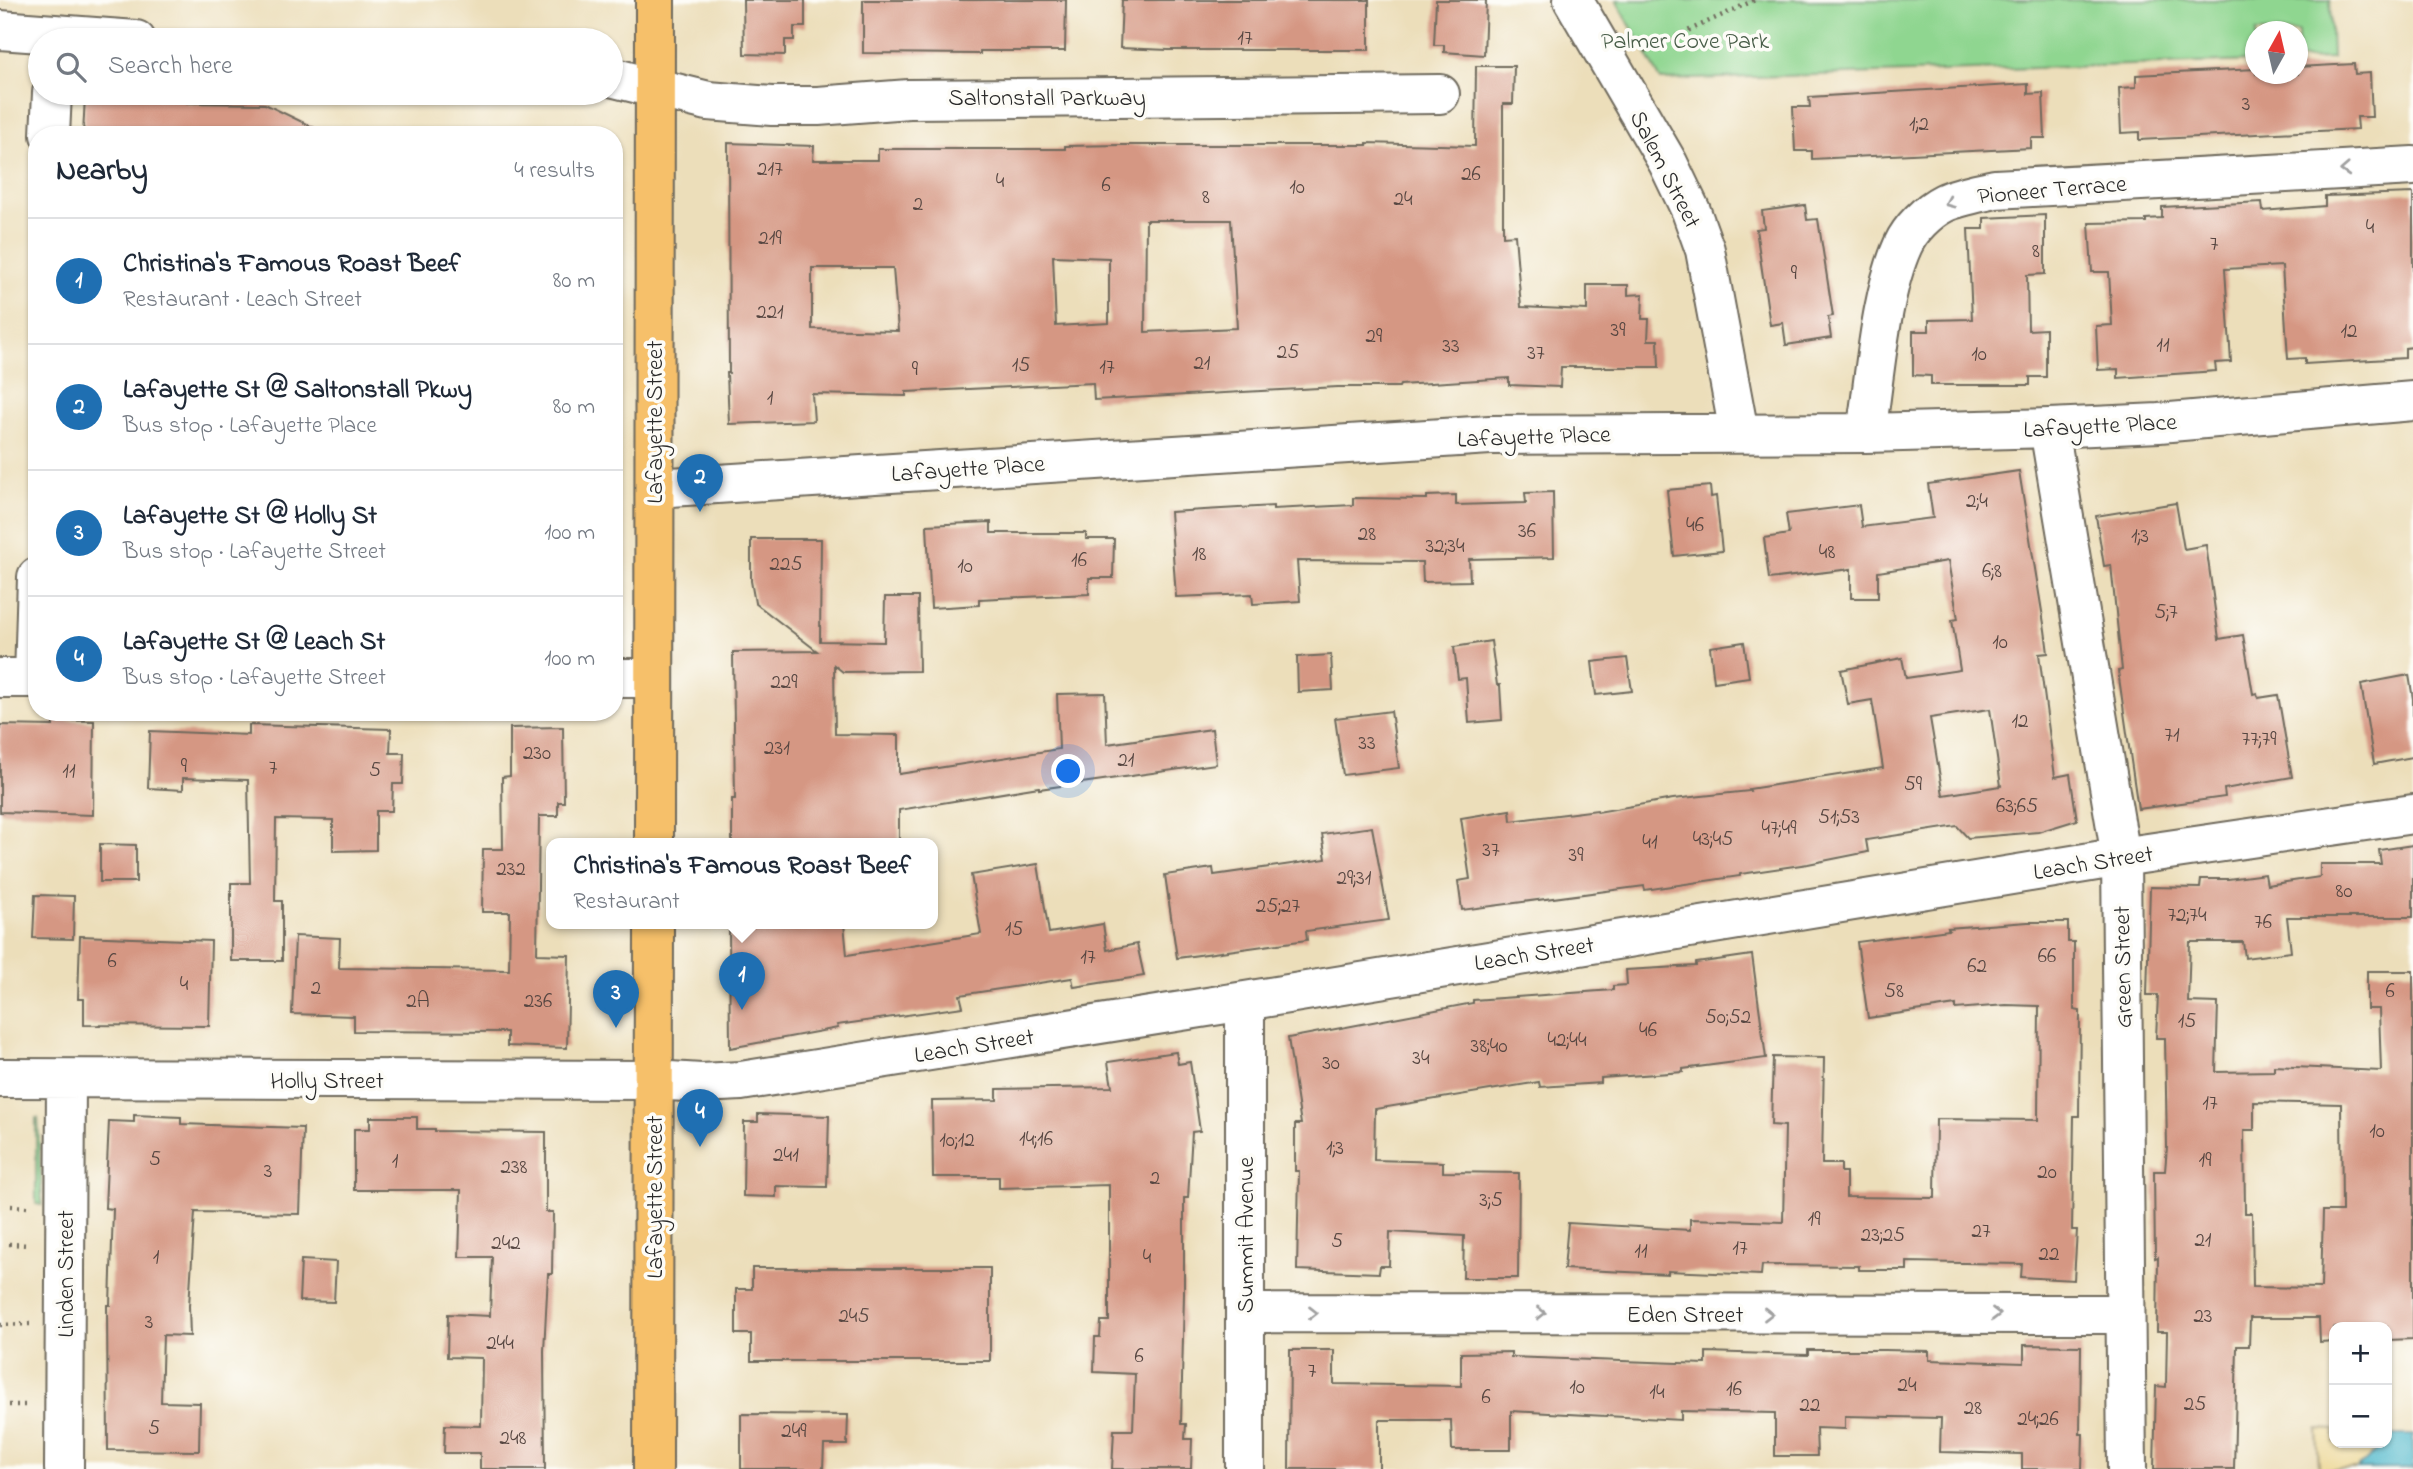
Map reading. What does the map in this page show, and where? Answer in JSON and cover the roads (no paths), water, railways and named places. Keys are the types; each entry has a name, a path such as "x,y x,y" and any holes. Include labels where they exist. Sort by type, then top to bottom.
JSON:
{"highway":[{"name":"Lafayette Street","path":"654,838 655,0"},
{"name":"Lafayette Street","path":"653,1469 654,929"}],"street":[{"name":"Salem Street","path":"1573,0 1668,163 1691,211 1704,250 1739,433"},
{"path":"0,30 28,34"},
{"name":"Saltonstall Parkway","path":"623,81 708,101 772,106 818,106 909,99 1440,94"},
{"path":"50,126 51,105"},
{"name":"Pioneer Terrace","path":"1866,433 1885,306 1894,269 1904,242 1911,232 1942,204 1995,189 2413,166"},
{"name":"Lafayette Place","path":"655,488 1490,435 1866,433 2049,428 2159,423 2413,401"},
{"name":"Green Street","path":"2049,428 2121,857 2127,1469"},
{"path":"23,678 28,642"},
{"path":"623,678 654,678"},
{"name":"Leach Street","path":"654,1080 701,1083 763,1078 2121,857 2413,814"},
{"name":"Summit Avenue","path":"1245,1001 1245,1469"},
{"name":"Holly Street","path":"0,1078 654,1080"},
{"name":"Linden Street","path":"64,1469 66,1079"},
{"name":"Eden Street","path":"1245,1313 2125,1314"}],"water":[{"path":"2413,1435 2413,1469 2357,1469 2379,1448 2392,1448 2392,1436"}],"place":[{"name":"Lafayette St @ Saltonstall Pkwy","path":"700,512"},
{"name":"Christina's Famous Roast Beef","path":"742,1010"},
{"name":"Lafayette St @ Holly St","path":"616,1028"},
{"name":"Lafayette St @ Leach St","path":"700,1147"}],"park label":[{"name":"Palmer Cove Park","path":"1685,40"}]}
